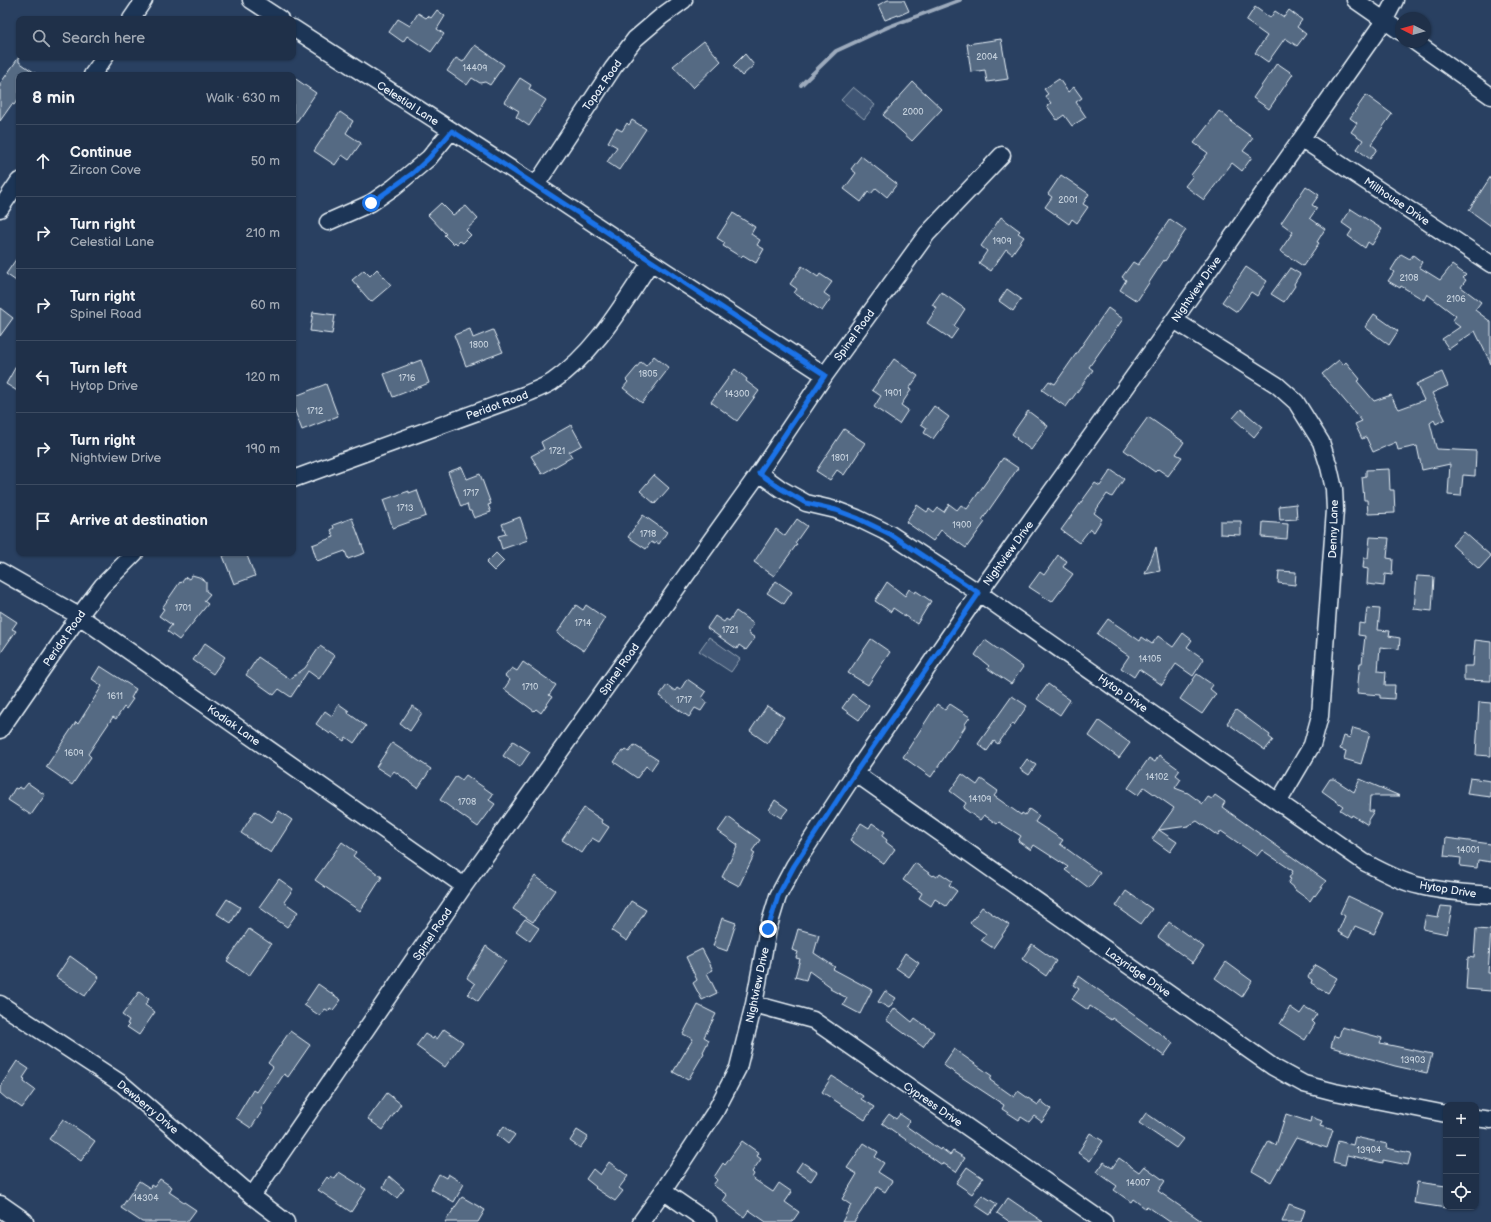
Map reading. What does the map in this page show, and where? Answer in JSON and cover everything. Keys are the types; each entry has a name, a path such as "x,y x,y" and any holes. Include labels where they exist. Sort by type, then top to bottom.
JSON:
{"main road":[{"path":"0,1206 23,1222"}],"street":[{"path":"133,16 144,0"},
{"path":"250,0 275,16"},
{"name":"Topaz Road","path":"536,185 613,68 635,39 684,0"},
{"path":"1355,0 1395,28"},
{"name":"Nightview Drive","path":"641,1222 714,1112 738,1068 754,1004 768,929 778,896 794,866 855,773 979,593 1302,139 1384,21 1395,0"},
{"name":"Celestial Lane","path":"296,30 536,185 825,375"},
{"path":"1423,48 1491,96"},
{"path":"94,72 103,60"},
{"path":"328,222 371,203 394,187 429,158 452,131"},
{"name":"Millhouse Drive","path":"1302,139 1491,264"},
{"name":"Spinel Road","path":"252,1196 464,886 759,473 825,375 927,234 1002,155"},
{"path":"0,209 16,185"},
{"name":"Peridot Road","path":"296,478 524,395 551,383 572,367 593,346 651,262"},
{"name":"Denny Lane","path":"1174,320 1277,386 1296,402 1320,442 1329,467 1334,489 1335,510 1320,716 1312,745 1279,801"},
{"name":"Hytop Drive","path":"759,473 780,488 806,503 850,515 890,534 979,593 1279,801 1364,862 1398,879 1420,886 1491,896"},
{"name":"Peridot Road","path":"0,730 79,616 102,586 132,556"},
{"name":"Kodiak Lane","path":"0,571 79,616 464,886"},
{"name":"Lazyridge Drive","path":"855,773 1273,1067 1304,1084 1335,1092 1443,1113"},
{"name":"Dewberry Drive","path":"0,1004 122,1084 252,1196 286,1222"},
{"name":"Cypress Drive","path":"754,1004 813,1020 1104,1222"},
{"path":"1479,1118 1491,1120"},
{"path":"663,1191 708,1222"}],"shaded area":[{"path":"853,87 875,105 864,119 841,100"},
{"path":"709,637 740,659 731,672 699,651"}],"building":[{"path":"888,0 904,0 909,11 885,20 878,5"},
{"path":"1255,7 1270,18 1275,11 1284,17 1289,10 1302,20 1297,27 1306,34 1297,46 1285,38 1268,62 1255,53 1267,36 1246,21"},
{"path":"437,10 445,16 437,29 444,34 431,52 407,36 403,42 389,32 398,19 410,26 418,13 426,18 428,16 431,18"},
{"path":"1001,39 1008,79 987,82 985,70 971,72 967,44"},
{"path":"704,41 721,61 693,88 673,66"},
{"path":"475,45 504,65 490,85 485,82 480,83 472,78 467,85 447,71 456,58 463,62"},
{"path":"745,54 754,65 742,76 733,66"},
{"path":"17,60 19,60 19,62 34,72 16,72 16,102 14,105 12,104 0,121 0,84"},
{"path":"1277,63 1293,74 1269,109 1253,98"},
{"path":"520,78 531,85 529,89 546,100 529,126 516,117 519,111 504,102"},
{"path":"296,79 316,93 296,123"},
{"path":"1059,79 1068,92 1074,87 1082,98 1076,102 1086,117 1072,126 1064,115 1057,120 1047,106 1051,103 1045,96 1048,94 1044,89"},
{"path":"913,82 942,109 912,141 883,115"},
{"path":"1366,95 1392,114 1371,144 1377,149 1370,159 1357,149 1363,140 1351,132 1357,123 1350,118"},
{"path":"1219,111 1253,138 1243,151 1252,157 1242,171 1232,163 1204,200 1185,186 1193,176 1191,175 1208,153 1194,143"},
{"path":"340,112 353,121 346,133 361,143 349,160 342,155 335,165 314,151"},
{"path":"632,120 646,129 619,170 607,162 617,147 608,142 616,128 622,131 627,123 629,125"},
{"path":"861,156 897,184 887,197 876,188 871,194 868,192 861,202 844,189 856,173 851,169"},
{"path":"1061,175 1089,194 1083,204 1088,207 1077,223 1072,219 1069,224 1045,207 1052,197 1048,194"},
{"path":"1491,176 1491,226 1469,210"},
{"path":"1306,186 1319,195 1312,205 1317,208 1310,218 1325,229 1317,242 1319,243 1303,266 1280,251 1293,232 1281,223"},
{"path":"441,203 453,215 466,206 478,219 466,230 471,235 463,243 460,241 457,244 455,242 453,244 444,235 446,234 428,215"},
{"path":"1351,209 1382,229 1372,245 1368,242 1365,248 1348,236 1352,230 1342,223"},
{"path":"733,213 755,227 751,234 760,240 757,245 764,249 756,263 743,255 741,257 723,246 725,243 717,238"},
{"path":"1001,217 1020,231 1018,233 1024,237 1012,254 1006,249 991,271 979,263 987,251 981,246"},
{"path":"1170,219 1186,230 1137,301 1120,290 1126,280 1122,277 1133,262 1138,265"},
{"path":"1401,254 1410,259 1413,255 1422,262 1419,267 1440,280 1452,265 1466,275 1463,278 1466,280 1461,287 1481,302 1475,310 1491,322 1491,364 1475,331 1449,349 1442,339 1460,327 1452,321 1456,316 1427,294 1424,300 1401,286 1400,288 1388,281 1394,272 1391,270"},
{"path":"16,259 16,281 6,274"},
{"path":"802,266 818,277 820,274 832,282 824,293 831,298 822,311 794,293 797,289 790,284"},
{"path":"1246,267 1267,281 1257,296 1251,292 1237,312 1222,302"},
{"path":"1290,268 1300,274 1294,284 1295,286 1284,302 1271,294"},
{"path":"377,269 391,285 371,302 352,280 364,270 370,276"},
{"path":"1007,289 1021,299 1013,311 999,301"},
{"path":"941,292 965,309 954,326 958,329 951,339 927,323 937,308 932,305"},
{"path":"0,308 13,318 0,336"},
{"path":"1108,308 1123,319 1089,367 1093,370 1066,407 1042,390 1049,381 1055,384"},
{"path":"313,312 335,315 332,334 310,331"},
{"path":"1374,314 1398,331 1389,345 1365,327"},
{"path":"470,329 473,338 493,330 503,352 466,366 454,335"},
{"path":"654,356 669,368 642,403 623,388 628,382 626,380 641,362 646,366"},
{"path":"894,359 918,376 901,405 908,410 899,424 874,407 881,396 872,390"},
{"path":"421,360 429,383 393,397 384,374"},
{"path":"1339,360 1343,365 1346,362 1360,379 1357,381 1374,401 1391,395 1399,409 1424,400 1416,384 1442,372 1448,386 1432,393 1445,419 1436,424 1434,420 1430,423 1436,447 1437,449 1476,451 1475,476 1463,475 1461,496 1448,495 1450,464 1422,470 1417,446 1398,450 1396,442 1373,452 1366,437 1362,439 1355,424 1362,421 1322,374"},
{"path":"16,366 16,390 6,384"},
{"path":"735,369 747,379 746,381 759,391 737,421 711,402"},
{"path":"326,384 338,416 302,430 296,414 296,396"},
{"path":"934,406 949,417 933,439 924,433 927,428 921,424"},
{"path":"1241,409 1262,427 1254,437 1233,418"},
{"path":"1028,411 1048,426 1031,450 1016,439 1017,438 1012,434"},
{"path":"1148,417 1184,442 1176,454 1182,457 1168,476 1158,469 1155,472 1124,450"},
{"path":"571,425 582,445 569,452 572,457 542,474 531,456 544,449 541,442"},
{"path":"844,429 865,443 844,475 837,470 830,480 816,471"},
{"path":"1003,458 1018,468 982,520 985,522 966,548 941,530 933,541 906,522 917,505 927,512 929,509 934,513 938,508 944,512 949,504 957,510 961,505 967,509"},
{"path":"462,467 467,479 480,474 491,504 488,505 491,512 474,518 471,511 469,511 467,504 461,507 448,472"},
{"path":"1389,469 1390,490 1394,490 1395,513 1368,514 1367,500 1364,500 1362,477 1366,476 1366,470"},
{"path":"1111,470 1124,479 1112,497 1107,494 1094,513 1102,519 1094,532 1090,529 1079,543 1061,530 1095,483 1100,486"},
{"path":"654,475 669,488 655,504 640,491"},
{"path":"417,490 426,516 393,528 383,500 409,491 409,493"},
{"path":"1296,504 1297,519 1280,520 1279,506"},
{"path":"643,515 667,532 659,544 656,542 655,544 651,542 646,549 628,537"},
{"path":"520,517 528,540 502,549 498,536 506,534 502,524"},
{"path":"352,518 365,553 348,559 345,551 317,561 312,545 334,537 331,530 334,528 333,525"},
{"path":"797,519 807,526 795,543 797,544 774,576 754,562 776,529 785,536"},
{"path":"1220,521 1241,521 1241,535 1220,534"},
{"path":"1263,522 1288,524 1287,539 1262,537"},
{"path":"1464,532 1491,556 1479,569 1452,545"},
{"path":"1370,537 1389,538 1387,558 1393,559 1392,575 1385,574 1384,586 1367,584 1368,569 1363,568 1364,558 1368,558"},
{"path":"1156,547 1160,571 1145,574"},
{"path":"496,553 504,561 494,571 486,563"},
{"path":"1058,555 1067,561 1063,567 1073,574 1052,602 1029,587 1040,572 1044,575"},
{"path":"223,556 247,556 255,576 234,584"},
{"path":"1279,571 1296,572 1295,585 1278,583"},
{"path":"192,575 199,577 206,582 206,591 210,594 204,601 208,604 179,640 167,631 172,625 159,616 164,609 162,608 180,582 181,583 186,577 189,579"},
{"path":"1417,576 1434,577 1432,611 1414,609"},
{"path":"776,581 792,592 784,604 767,593"},
{"path":"887,582 905,596 909,589 915,593 916,591 931,601 917,624 893,608 891,612 875,601"},
{"path":"576,605 583,610 586,605 605,618 584,651 557,633"},
{"path":"1367,608 1380,609 1378,630 1390,631 1389,636 1400,638 1399,649 1380,647 1378,671 1386,672 1385,685 1395,685 1394,699 1380,698 1380,695 1357,693 1365,636 1358,635 1359,623 1365,624"},
{"path":"0,611 17,622 12,629 16,631 0,654"},
{"path":"736,611 754,624 748,633 755,638 746,650 739,645 737,649 707,628 715,616 724,622 726,619 729,621"},
{"path":"1108,619 1140,641 1142,637 1152,644 1158,636 1173,647 1183,633 1192,640 1187,647 1204,659 1193,676 1176,664 1162,685 1139,669 1134,677 1121,668 1129,656 1097,634"},
{"path":"871,639 890,652 868,685 848,673"},
{"path":"985,640 1023,667 1011,684 987,668 989,666 975,655"},
{"path":"1475,640 1491,642 1491,681 1464,680 1464,666 1473,666"},
{"path":"205,643 225,657 213,674 193,660"},
{"path":"320,646 335,656 319,679 308,671 291,697 279,689 274,695 246,675 258,657 290,679 305,668"},
{"path":"523,662 556,685 549,695 552,697 541,713 536,709 534,711 504,689 510,680 505,676 512,668 517,671"},
{"path":"100,666 136,689 131,698 133,699 126,709 124,707 116,719 113,717 88,754 91,757 72,785 46,767 76,722 78,724 102,686 92,679"},
{"path":"1197,674 1213,685 1210,689 1216,694 1202,714 1180,699"},
{"path":"687,679 706,692 702,698 707,702 701,711 695,708 689,717 659,696 667,685 675,691 677,688 680,690"},
{"path":"1048,684 1070,700 1060,715 1037,699"},
{"path":"852,694 869,706 859,720 842,708"},
{"path":"1012,696 1027,706 998,744 994,741 987,751 978,744"},
{"path":"1479,702 1491,703 1491,756 1476,755"},
{"path":"339,704 349,711 348,713 366,726 354,743 346,737 344,741 331,732 330,734 316,724 325,711 332,716"},
{"path":"937,704 945,710 950,704 970,717 965,724 965,727 931,777 903,757"},
{"path":"412,706 422,713 410,731 400,724"},
{"path":"767,706 784,717 767,743 750,731"},
{"path":"1236,710 1270,735 1269,737 1273,740 1265,750 1227,723"},
{"path":"1099,721 1130,743 1119,758 1089,736"},
{"path":"1353,728 1370,733 1361,764 1344,759 1346,751 1340,749 1344,736 1350,738"},
{"path":"513,741 530,752 520,767 503,756"},
{"path":"392,743 431,769 418,788 394,771 390,776 376,767"},
{"path":"634,745 658,760 651,770 646,766 637,778 614,762 622,751 624,752 626,750 629,752"},
{"path":"1159,755 1180,770 1176,775 1181,779 1175,788 1188,793 1203,804 1208,797 1212,799 1215,795 1225,802 1222,807 1326,881 1315,896 1314,895 1310,901 1295,890 1288,883 1291,879 1289,878 1293,871 1262,850 1257,856 1221,831 1218,836 1197,821 1188,826 1159,830 1177,842 1170,852 1152,839 1174,808 1144,787 1138,795 1128,788 1149,758 1155,762"},
{"path":"1027,759 1036,765 1029,775 1020,769"},
{"path":"962,774 977,785 981,779 998,791 994,796 1021,815 1022,813 1025,815 1029,809 1039,816 1035,822 1063,840 1060,844 1100,873 1089,888 1065,870 1068,867 1034,845 1031,850 1018,841 1021,836 999,822 997,824 984,815 980,820 963,808 966,803 950,791"},
{"path":"466,775 493,794 489,800 495,804 478,827 440,800 456,776 462,780"},
{"path":"1470,778 1491,781 1491,797 1467,794"},
{"path":"1330,779 1334,779 1354,792 1360,779 1400,796 1370,796 1369,811 1374,811 1368,820 1368,825 1352,815 1351,817 1340,810 1343,806 1322,791"},
{"path":"28,783 45,795 31,815 8,800 15,788 17,789 19,787 23,789"},
{"path":"775,800 788,809 781,818 769,810"},
{"path":"584,808 602,820 601,822 609,827 599,842 592,838 582,853 562,840"},
{"path":"255,811 272,822 279,811 292,820 271,853 241,833"},
{"path":"728,817 760,840 752,851 755,853 739,886 722,877 738,845 718,831"},
{"path":"861,823 869,828 872,823 885,832 882,836 887,840 886,842 895,849 884,864 850,840"},
{"path":"1446,838 1491,844 1491,862 1478,860 1477,868 1460,866 1461,858 1444,856"},
{"path":"342,842 356,852 353,856 382,877 360,911 315,880"},
{"path":"915,863 933,876 934,875 937,877 940,873 952,881 949,885 957,891 946,906 935,899 931,906 919,898 922,893 903,880"},
{"path":"535,876 555,890 533,922 513,909"},
{"path":"279,879 293,889 284,902 298,912 287,927 259,907"},
{"path":"1126,891 1152,909 1141,924 1116,906"},
{"path":"1348,896 1384,913 1374,934 1355,926 1349,938 1338,932 1345,916 1340,913"},
{"path":"227,899 240,907 231,923 217,914"},
{"path":"631,901 646,910 627,941 612,931"},
{"path":"1441,906 1452,907 1447,934 1423,929 1426,915 1438,917"},
{"path":"982,907 1009,925 993,948 981,940 986,934 970,923"},
{"path":"722,918 736,923 727,951 713,946"},
{"path":"525,919 539,928 530,941 516,931"},
{"path":"1169,922 1204,947 1193,963 1158,937"},
{"path":"249,929 271,944 249,976 227,961"},
{"path":"798,929 819,935 814,953 835,967 833,969 872,990 860,1014 843,1005 847,998 830,989 831,987 809,971 806,980 795,977 800,959 796,958 798,952 792,950"},
{"path":"1476,929 1491,930 1488,973 1491,973 1491,991 1466,989 1468,957 1474,958"},
{"path":"1032,944 1056,961 1046,976 1022,959"},
{"path":"486,946 506,961 478,1001 468,994 475,984 467,978"},
{"path":"702,949 713,970 707,973 717,993 702,1000 693,983 697,980 686,957"},
{"path":"905,953 919,963 909,977 896,968"},
{"path":"70,956 99,977 85,996 56,977"},
{"path":"1226,962 1252,981 1242,997 1215,978"},
{"path":"1315,965 1337,978 1328,993 1311,983 1312,980 1308,977"},
{"path":"1079,976 1173,1043 1164,1056 1112,1018 1111,1020 1090,1006 1088,1010 1072,999 1079,989 1073,985"},
{"path":"318,984 341,1000 333,1010 330,1008 329,1011 325,1009 320,1016 304,1005"},
{"path":"885,991 896,998 889,1008 878,1002"},
{"path":"139,992 149,999 145,1005 155,1012 139,1035 127,1027 129,1025 127,1024 129,1020 122,1015"},
{"path":"698,1005 716,1014 704,1037 709,1040 703,1052 704,1053 688,1080 673,1072 693,1039 683,1034"},
{"path":"1290,1007 1300,1014 1305,1007 1317,1014 1312,1021 1315,1024 1305,1040 1280,1024"},
{"path":"895,1008 912,1022 915,1018 934,1032 923,1047 886,1020"},
{"path":"1342,1027 1382,1038 1380,1043 1432,1054 1427,1073 1395,1066 1331,1047 1334,1036 1339,1037"},
{"path":"444,1029 463,1042 445,1067 416,1046 425,1034 433,1039 434,1037 437,1039"},
{"path":"290,1031 310,1045 288,1077 284,1074 261,1109 263,1110 251,1128 236,1118 253,1090 256,1092 273,1067 268,1063"},
{"path":"954,1049 992,1076 990,1080 1014,1097 1018,1091 1038,1105 1041,1101 1051,1109 1042,1122 1034,1116 1029,1122 1021,1117 1019,1120 1002,1109 1004,1105 943,1065"},
{"path":"17,1061 29,1069 23,1078 25,1079 24,1082 35,1090 22,1108 0,1093 0,1087"},
{"path":"832,1076 863,1096 861,1099 874,1107 865,1120 822,1092"},
{"path":"387,1093 401,1104 383,1130 368,1119"},
{"path":"1146,1113 1183,1139 1176,1148 1139,1123"},
{"path":"889,1114 896,1119 900,1114 910,1121 906,1126 940,1150 941,1148 950,1155 953,1151 965,1158 956,1172 943,1163 942,1165 882,1123"},
{"path":"1286,1114 1310,1122 1311,1117 1322,1121 1320,1126 1333,1130 1327,1148 1296,1138 1271,1182 1252,1171 1269,1141 1276,1145"},
{"path":"63,1119 95,1141 81,1161 49,1139"},
{"path":"504,1126 515,1135 508,1144 497,1135"},
{"path":"577,1130 588,1137 580,1148 570,1141"},
{"path":"1090,1133 1103,1141 1090,1161 1078,1153"},
{"path":"1355,1137 1387,1144 1386,1148 1411,1153 1408,1165 1383,1160 1383,1163 1347,1155 1345,1165 1333,1162 1338,1141 1353,1145"},
{"path":"742,1141 759,1153 757,1156 761,1159 752,1172 754,1174 752,1178 773,1192 779,1183 792,1192 785,1202 799,1212 792,1222 766,1222 749,1210 744,1217 723,1201 727,1195 713,1185 717,1180 714,1177 723,1163 725,1165"},
{"path":"864,1143 878,1152 875,1157 884,1163 878,1172 892,1181 885,1192 877,1187 854,1222 842,1222 851,1205 842,1199 857,1174 847,1168"},
{"path":"1119,1158 1139,1172 1144,1166 1165,1181 1158,1191 1203,1222 1170,1222 1147,1206 1145,1208 1133,1199 1131,1202 1114,1190 1117,1186 1097,1172 1104,1162 1112,1168"},
{"path":"609,1162 628,1176 619,1188 623,1191 615,1201 595,1188 596,1187 586,1179 593,1169 600,1175"},
{"path":"802,1162 817,1172 811,1181 796,1171"},
{"path":"967,1167 983,1178 972,1194 956,1183"},
{"path":"339,1172 366,1189 351,1212 318,1190 327,1177 329,1179 331,1176 335,1179"},
{"path":"439,1174 446,1178 448,1174 464,1184 454,1202 431,1189"},
{"path":"389,1176 404,1189 397,1198 383,1187"},
{"path":"160,1179 172,1187 169,1192 196,1210 187,1222 142,1222 121,1208 139,1181 150,1188 151,1185 154,1187"},
{"path":"1417,1182 1443,1186 1443,1208 1414,1203"},
{"path":"982,1195 997,1204 990,1215 975,1205"},
{"path":"462,1197 485,1210 478,1222 445,1222"},
{"path":"1008,1198 1043,1222 1010,1222 997,1213"},
{"path":"1289,1204 1305,1210 1301,1222 1282,1222"}],"waterway":[{"path":"801,85 836,51 888,27 960,0"}],"route":[{"path":"371,203 413,173 429,158 452,131 825,375 759,473 780,488 806,503 836,510 857,518 890,534 979,593 855,773 794,866 778,896 768,929"}]}
